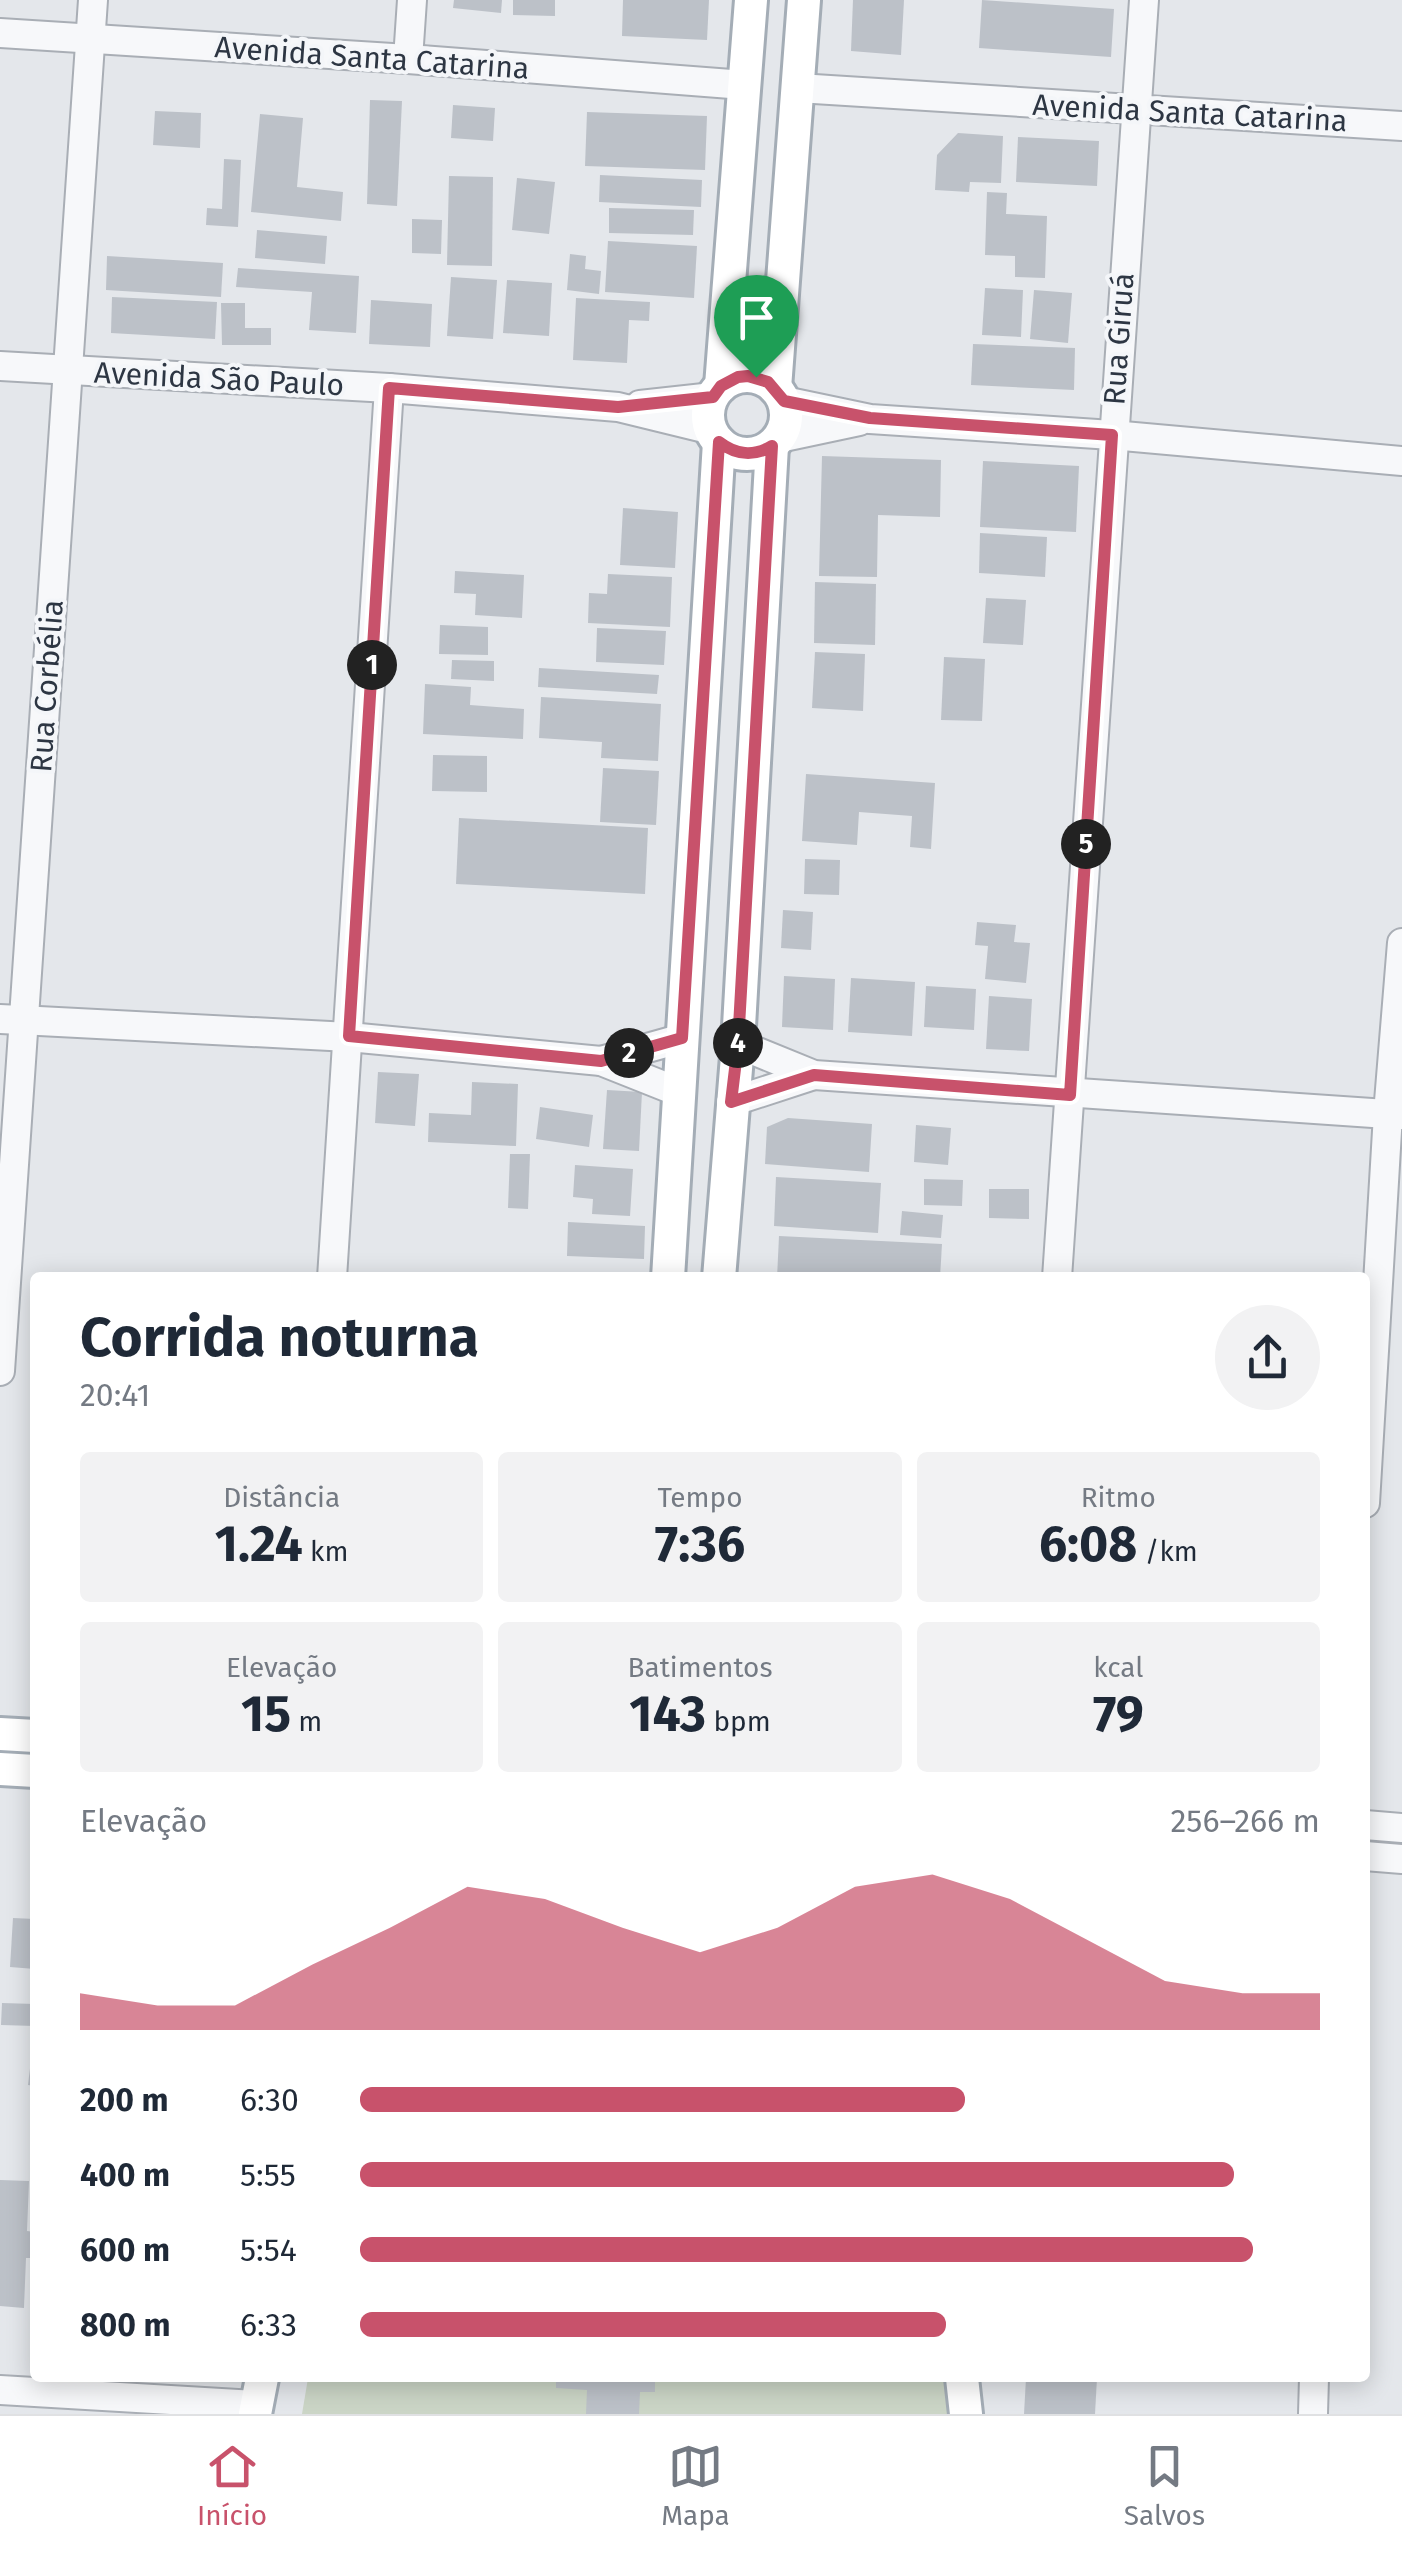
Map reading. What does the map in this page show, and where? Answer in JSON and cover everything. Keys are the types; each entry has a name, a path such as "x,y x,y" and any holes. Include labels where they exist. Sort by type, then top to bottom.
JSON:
{"main road":[{"path":"668,1272 715,436 708,412 717,392 751,0"},
{"path":"719,1272 738,1044 776,442 786,418 780,394 804,0"},
{"path":"717,392 748,376 780,394"},
{"path":"715,436 739,453 762,452 776,442"},
{"path":"0,1734 30,1736"},
{"path":"0,1769 30,1771"},
{"path":"962,2382 966,2414"}],"street":[{"name":"Rua Corbélia","path":"0,1371 12,1020 68,370 93,0"},
{"path":"408,59 412,0"},
{"name":"Rua Giruá","path":"1057,1272 1144,0"},
{"name":"Avenida Santa Catarina","path":"0,33 744,85"},
{"name":"Avenida Santa Catarina","path":"798,88 1402,126"},
{"name":"Avenida São Paulo","path":"0,366 389,388 618,407 715,436"},
{"path":"332,1272 389,388"},
{"name":"Avenida São Paulo","path":"618,407 717,392"},
{"path":"780,394 870,418 1402,461"},
{"path":"776,442 870,418"},
{"path":"1370,1438 1395,1115 1402,943"},
{"path":"12,1020 349,1036 601,1061 679,1092"},
{"path":"601,1061 682,1038"},
{"path":"738,1044 814,1075 1395,1115"},
{"path":"731,1102 814,1075"},
{"path":"1370,1825 1402,1828"},
{"path":"1370,1856 1402,1859"},
{"path":"1313,2414 1314,2382"},
{"path":"0,2390 258,2399"}],"green space":[{"path":"307,2382 945,2382 951,2414 302,2414"}],"building":[{"path":"454,0 502,0 501,13 453,8"},
{"path":"513,0 555,0 555,16 513,15"},
{"path":"623,0 709,0 707,40 622,36"},
{"path":"853,0 904,0 901,55 851,51"},
{"path":"982,0 1114,9 1111,57 979,48"},
{"path":"370,100 402,101 397,206 367,204"},
{"path":"453,105 495,108 493,141 451,138"},
{"path":"155,111 201,113 200,148 153,145"},
{"path":"587,112 707,116 705,170 585,166"},
{"path":"260,114 303,118 297,187 343,192 341,221 251,212"},
{"path":"958,133 1003,136 1001,183 970,182 969,192 935,190 937,155"},
{"path":"1018,137 1099,141 1097,186 1016,182"},
{"path":"224,159 241,160 238,227 206,225 207,208 222,209"},
{"path":"600,175 702,180 701,207 599,202"},
{"path":"449,176 493,177 492,266 447,265"},
{"path":"517,178 555,182 549,234 512,230"},
{"path":"987,192 1007,193 1006,214 1047,216 1045,278 1015,277 1015,256 985,255"},
{"path":"609,208 694,210 693,235 609,233"},
{"path":"412,219 442,220 441,254 412,253"},
{"path":"257,230 327,236 325,264 255,258"},
{"path":"608,241 697,246 694,298 605,292"},
{"path":"570,254 586,256 585,269 601,271 599,294 567,290"},
{"path":"107,256 223,263 221,297 106,290"},
{"path":"238,268 359,276 356,333 309,330 312,292 236,287"},
{"path":"451,277 497,280 493,339 447,336"},
{"path":"507,280 552,283 549,336 503,333"},
{"path":"985,288 1023,290 1021,337 982,335"},
{"path":"1034,290 1072,293 1068,343 1030,339"},
{"path":"112,297 217,302 215,339 111,333"},
{"path":"576,298 650,302 649,321 629,320 627,363 573,360"},
{"path":"371,300 432,304 430,347 369,344"},
{"path":"221,303 245,303 245,328 271,328 271,345 222,345"},
{"path":"973,344 1075,348 1074,390 971,385"},
{"path":"822,456 941,460 940,517 878,515 877,577 819,576"},
{"path":"983,461 1079,466 1076,532 980,527"},
{"path":"623,508 678,512 675,568 620,565"},
{"path":"980,533 1047,537 1045,577 979,573"},
{"path":"455,571 524,575 522,618 475,615 476,594 454,593"},
{"path":"608,574 672,577 670,627 588,623 589,593 607,594"},
{"path":"815,582 876,584 875,645 814,643"},
{"path":"986,598 1026,600 1023,645 983,643"},
{"path":"440,625 488,627 488,655 439,654"},
{"path":"597,628 666,631 664,665 596,662"},
{"path":"815,652 865,654 863,711 812,708"},
{"path":"944,657 985,659 982,721 941,720"},
{"path":"452,660 494,661 494,681 451,679"},
{"path":"539,668 659,675 657,694 538,687"},
{"path":"425,684 471,687 470,705 524,709 523,739 423,734"},
{"path":"541,697 661,704 658,761 601,758 602,742 539,738"},
{"path":"433,755 487,756 487,792 432,791"},
{"path":"603,768 659,771 656,825 600,822"},
{"path":"806,774 935,783 931,849 910,847 912,816 859,812 857,845 802,841"},
{"path":"459,818 648,828 645,894 456,884"},
{"path":"805,859 840,860 839,895 804,894"},
{"path":"783,910 813,912 811,950 781,948"},
{"path":"977,922 1016,925 1014,942 1030,943 1026,983 985,979 988,946 975,945"},
{"path":"784,976 835,979 833,1030 782,1027"},
{"path":"851,978 915,982 912,1036 848,1032"},
{"path":"926,986 976,989 974,1030 924,1027"},
{"path":"989,996 1032,999 1029,1051 986,1049"},
{"path":"378,1072 419,1074 415,1126 375,1123"},
{"path":"472,1082 518,1084 516,1146 428,1142 429,1113 471,1115"},
{"path":"607,1090 642,1092 639,1151 603,1149"},
{"path":"540,1107 593,1115 589,1147 536,1139"},
{"path":"788,1118 872,1124 869,1172 765,1164 767,1127"},
{"path":"916,1125 951,1128 948,1165 914,1162"},
{"path":"510,1154 530,1154 528,1209 508,1208"},
{"path":"575,1165 633,1169 630,1216 592,1214 593,1199 573,1197"},
{"path":"776,1177 881,1183 878,1233 774,1226"},
{"path":"924,1179 963,1180 962,1206 924,1205"},
{"path":"989,1189 1029,1189 1029,1219 989,1218"},
{"path":"902,1211 943,1215 941,1238 900,1235"},
{"path":"568,1222 645,1226 644,1259 567,1256"},
{"path":"779,1236 942,1244 940,1272 777,1272"},
{"path":"13,1918 30,1919 30,1969 10,1967"},
{"path":"2,2003 30,2004 30,2026 1,2025"},
{"path":"0,2180 29,2181 30,2258 26,2258 24,2308 0,2306"},
{"path":"556,2382 655,2382 655,2392 640,2392 639,2414 586,2414 587,2390 556,2388"},
{"path":"1026,2382 1097,2382 1095,2414 1024,2414"}],"route":[{"path":"756,377 776,388 784,401 870,418 1112,435 1070,1095 814,1075 731,1102 738,1044 772,446 750,454 728,449 719,442 682,1038 601,1061 349,1036 389,388 618,407 713,397 729,380 756,377"}]}
